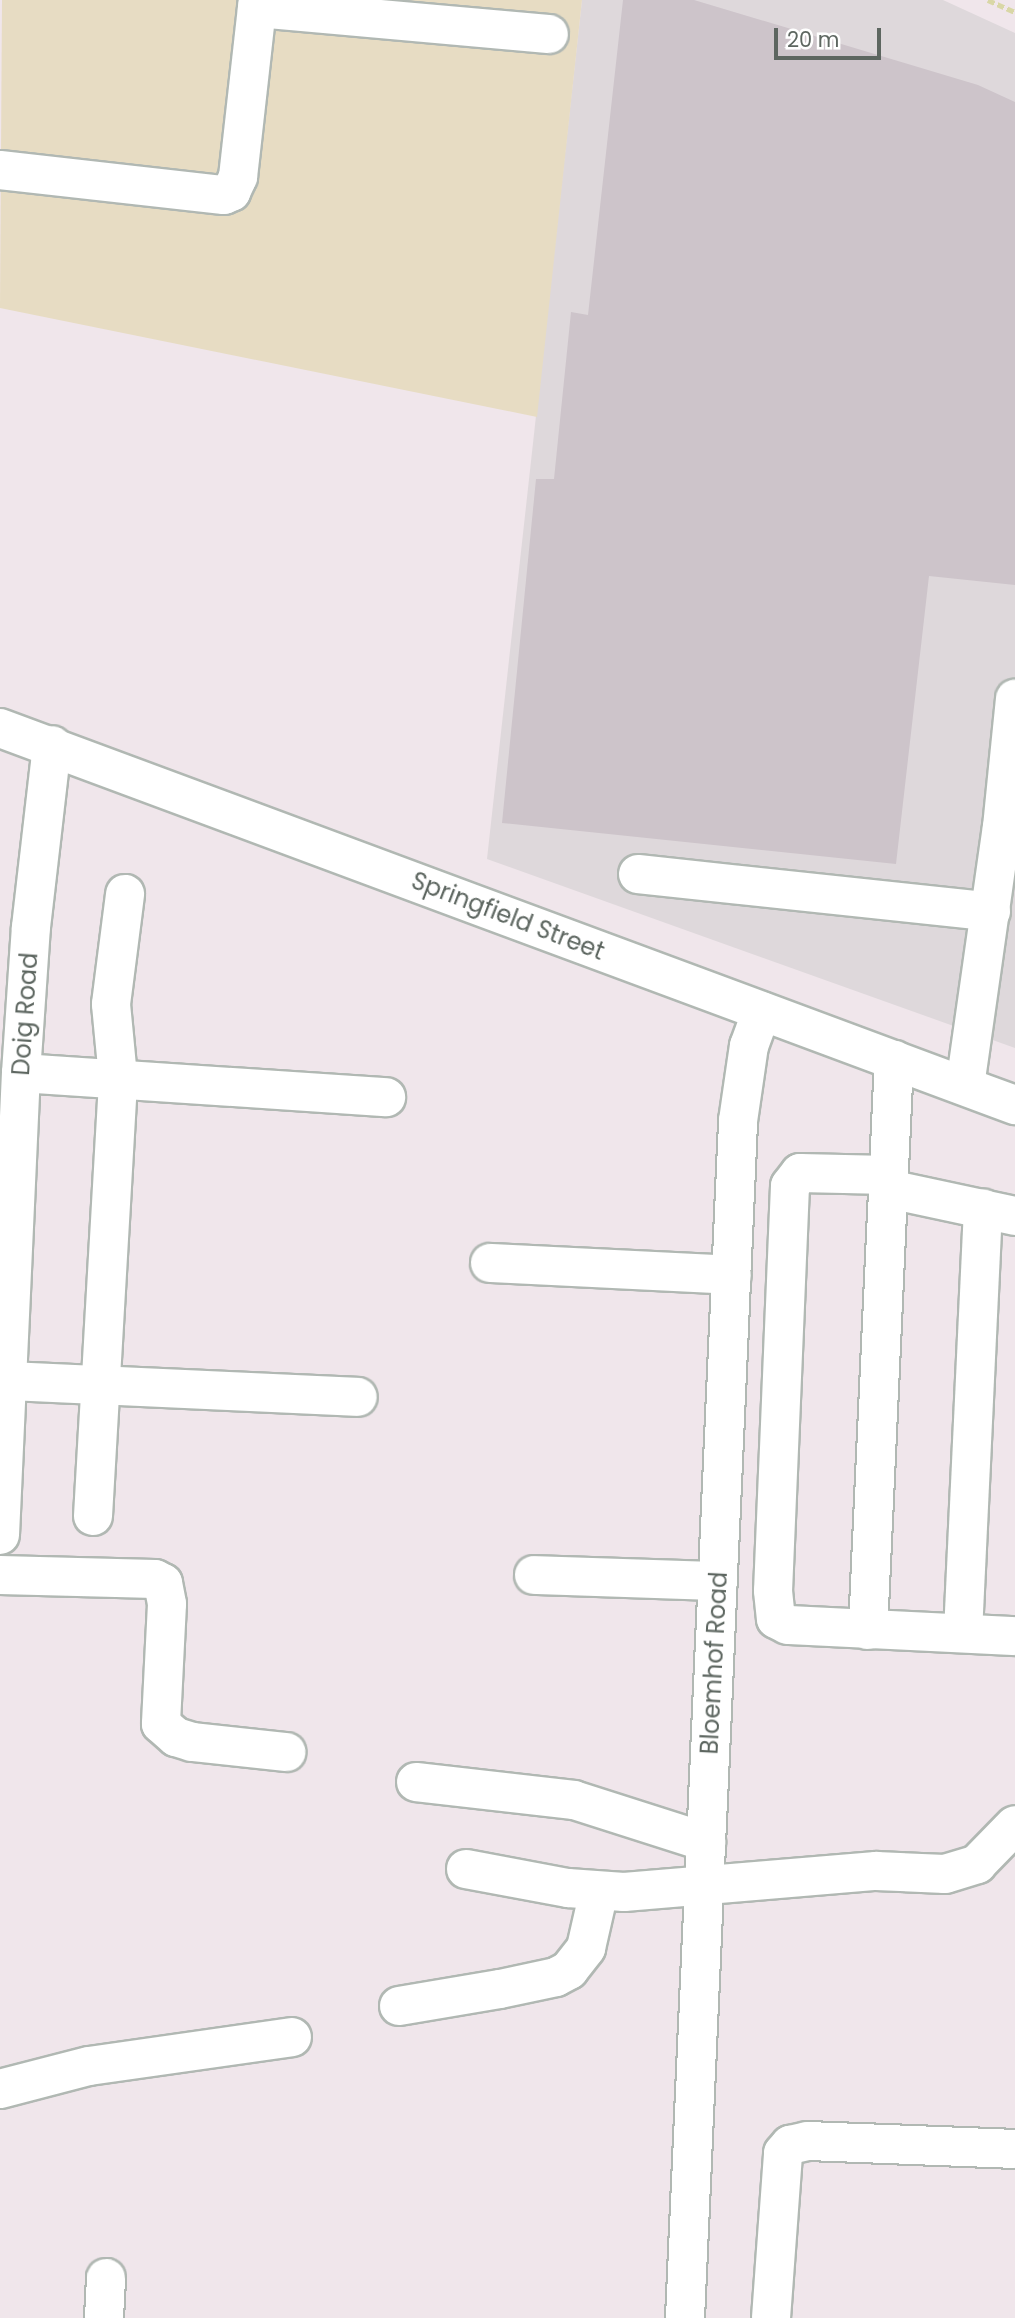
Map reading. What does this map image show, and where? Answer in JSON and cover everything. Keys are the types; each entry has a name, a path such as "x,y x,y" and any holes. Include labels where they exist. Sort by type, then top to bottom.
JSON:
{"street":[{"path":"0,170 232,192 238,177 258,4 549,34"},
{"path":"965,1086 991,912 1015,699"},
{"name":"Springfield Street","path":"0,728 1015,1105"},
{"name":"Doig Road","path":"0,1535 21,1073 31,927 52,746"},
{"path":"638,874 991,912"},
{"path":"93,1516 104,1385 118,1077 111,1004 124,894"},
{"name":"Bloemhof Road","path":"685,2318 742,1083 762,1011"},
{"path":"868,1630 894,1060"},
{"path":"21,1073 118,1077 386,1097"},
{"path":"963,1633 999,1212 888,1182 800,1173 789,1194 774,1610 781,1624 1015,1636"},
{"path":"489,1263 732,1275"},
{"path":"7,1381 358,1396"},
{"path":"0,1575 155,1579 163,1583 167,1604 161,1724 176,1737 192,1742 286,1752"},
{"path":"534,1575 718,1581"},
{"path":"416,1782 574,1800 706,1842"},
{"path":"466,1869 599,1891 704,1886 876,1871 960,1872 977,1864 1015,1825"},
{"path":"399,2006 500,1989 556,1977 569,1970 586,1948 599,1891"},
{"path":"0,2089 89,2066 292,2037"},
{"path":"771,2318 783,2152 790,2144 808,2141 1015,2149"},
{"path":"104,2318 106,2278"}],"path":[{"path":"988,0 1015,12"}],"shaded area":[{"path":"2,0 582,0 537,417 0,308"},
{"path":"582,0 943,0 1015,33 1015,1048 487,859"}],"building":[{"path":"623,0 694,0 978,85 1015,102 1015,585 929,576 896,864 502,823 536,479 554,479 571,312 588,315"}]}
